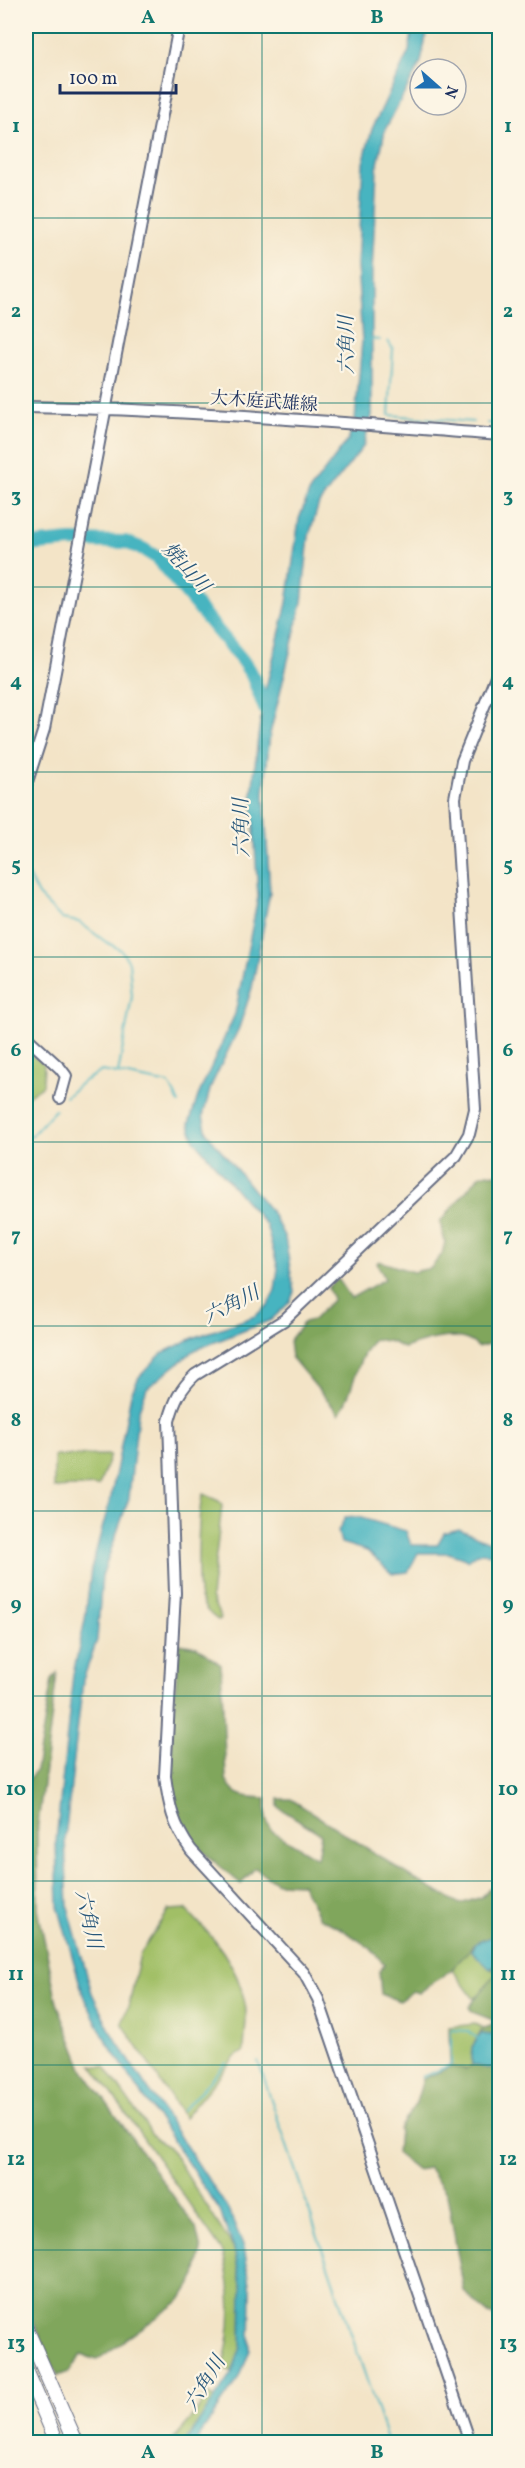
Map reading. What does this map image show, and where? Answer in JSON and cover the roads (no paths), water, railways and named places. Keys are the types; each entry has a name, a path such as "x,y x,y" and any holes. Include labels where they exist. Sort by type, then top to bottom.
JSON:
{"highway":[{"path":"26,2328 76,2442"},
{"path":"26,2370 57,2442"}],"street":[{"path":"26,784 44,729 179,26"},
{"name":"大木庭武雄線","path":"26,407 234,414 500,435"},
{"path":"470,2442 318,1999 304,1972 191,1850 177,1830 168,1803 165,1776 176,1593 169,1421 174,1401 183,1386 195,1375 284,1320 456,1156 469,1134 475,1109 455,798 462,761 500,667"},
{"path":"26,1037 60,1068 66,1077 60,1098"}],"water":[{"path":"413,26 428,26 422,57 408,57 408,87 385,130 377,169 372,273 372,416 363,447 319,503 309,536 302,603 270,734 264,793 270,892 252,988 239,1028 211,1086 203,1116 207,1133 272,1213 285,1238 294,1292 290,1302 271,1320 195,1350 147,1388 138,1413 129,1498 102,1576 97,1640 83,1680 65,1838 68,1907 92,1993 113,2036 228,2209 244,2247 251,2290 250,2350 240,2377 195,2442 185,2442 232,2373 241,2347 242,2289 234,2249 220,2211 105,2039 83,1995 58,1906 56,1842 73,1674 85,1620 91,1569 111,1497 131,1394 139,1377 162,1353 193,1338 255,1316 268,1305 275,1290 278,1268 266,1225 194,1140 189,1124 198,1096 235,1014 258,897 252,795 264,695 287,603 299,519 310,490 348,440 355,420 362,341 357,265 363,163 372,129 409,51"},
{"path":"358,1517 406,1531 411,1545 437,1545 444,1533 459,1529 499,1546 499,1554 477,1553 468,1560 449,1553 418,1553 408,1572 392,1574 367,1551 341,1543 338,1531 345,1518"},
{"path":"497,1921 497,1963 490,1969 472,1951 476,1943 491,1937"},
{"path":"481,2034 499,2036 499,2066 488,2068 472,2065 472,2047"}],"waterway":[{"path":"371,339 380,340"},
{"path":"388,341 393,349 389,415 473,422"},
{"path":"487,423 500,424"},
{"name":"焼山川","path":"26,545 71,541 125,542 156,557 242,660 252,675 266,711"},
{"path":"26,872 38,895 62,919 79,922 121,950 129,962 132,996 118,1074"},
{"path":"65,1097 82,1082 102,1071 169,1084 179,1103"},
{"path":"26,1137 31,1136 55,1110"},
{"path":"422,2077 451,2065 451,2030 469,2031 478,2039"},
{"path":"258,2061 388,2442"},
{"path":"182,2111 226,2063"}],"water label":[{"name":"六角川","path":"346,345"},
{"name":"六角川","path":"241,828"},
{"name":"六角川","path":"231,1304"},
{"name":"六角川","path":"89,1919"},
{"name":"六角川","path":"204,2383"}]}
